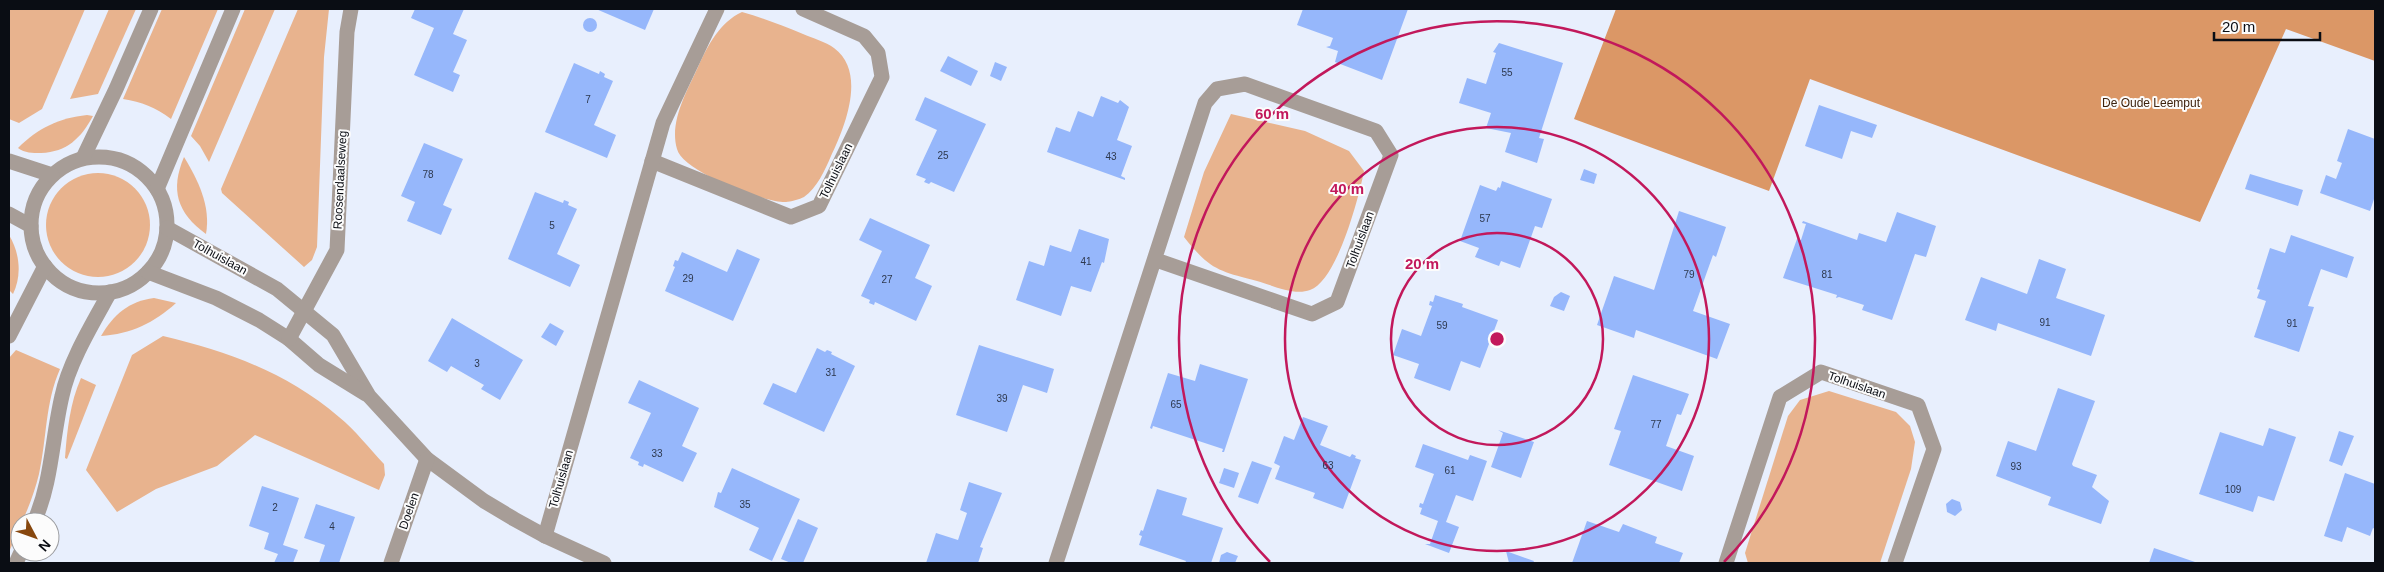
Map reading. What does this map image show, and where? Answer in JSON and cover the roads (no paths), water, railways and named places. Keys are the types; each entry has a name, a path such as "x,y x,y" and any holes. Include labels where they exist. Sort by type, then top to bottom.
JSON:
{"street":[{"path":"83,158 150,9"},
{"path":"158,189 233,9"},
{"name":"Roosendaalseweg","path":"289,339 337,250 347,32 351,9"},
{"name":"Tolhuislaan","path":"545,536 663,123 717,9"},
{"name":"Tolhuislaan","path":"652,161 791,217 819,206 882,77 878,53 864,36 803,9"},
{"name":"Tolhuislaan","path":"1056,563 1156,260 1205,103 1218,89 1245,84 1376,131 1391,155 1337,302 1312,314 1156,260"},
{"path":"104,156 125,162 143,173 158,189 165,208 167,228 164,244 158,259 148,272 124,288 110,292 86,291 62,282 45,266 37,253 31,226 33,208 41,190 52,175 67,165 83,158 104,156"},
{"path":"9,161 52,175"},
{"path":"9,214 31,226"},
{"name":"Tolhuislaan","path":"167,228 277,289 305,310 333,335 369,396 427,460 484,501 545,536 604,563"},
{"path":"9,336 45,266"},
{"name":"Tolhuislaan","path":"148,272 216,298 259,320 289,339 319,365 369,396"},
{"path":"38,512 48,484 62,393 82,343 110,292"},
{"name":"Tolhuislaan","path":"1726,563 1780,397 1821,372 1918,405 1934,449 1895,563"},
{"name":"Doelen","path":"391,563 427,460"}],"park label":[{"name":"De Oude Leemput","path":"2151,103"}]}
